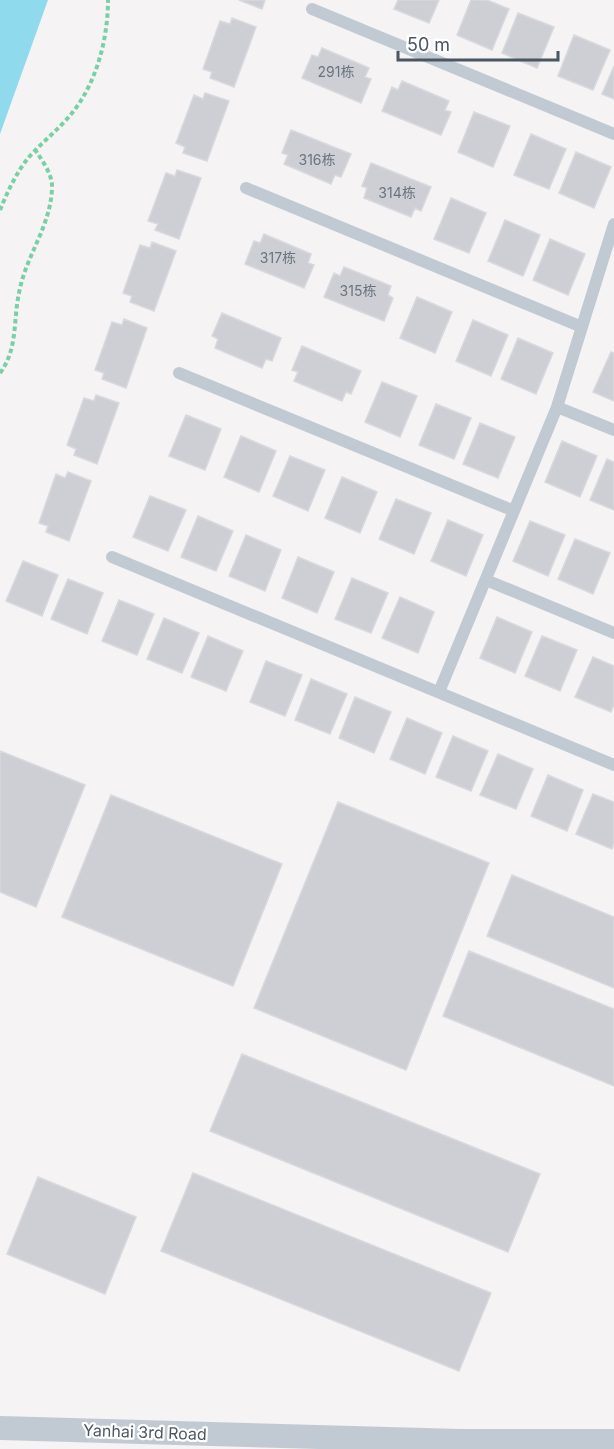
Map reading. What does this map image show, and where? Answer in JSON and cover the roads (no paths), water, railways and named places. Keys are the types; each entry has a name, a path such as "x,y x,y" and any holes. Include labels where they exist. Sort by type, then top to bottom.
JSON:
{"street":[{"name":"Yanhai 3rd Road","path":"0,1428 460,1441 614,1441"}],"lane":[{"path":"312,9 614,134"},
{"path":"246,188 582,327"},
{"path":"439,692 557,407 613,228"},
{"path":"179,373 514,511"},
{"path":"557,407 614,430"},
{"path":"112,557 614,765"},
{"path":"486,580 614,633"}],"water":[{"path":"0,0 48,0 0,134"}]}
